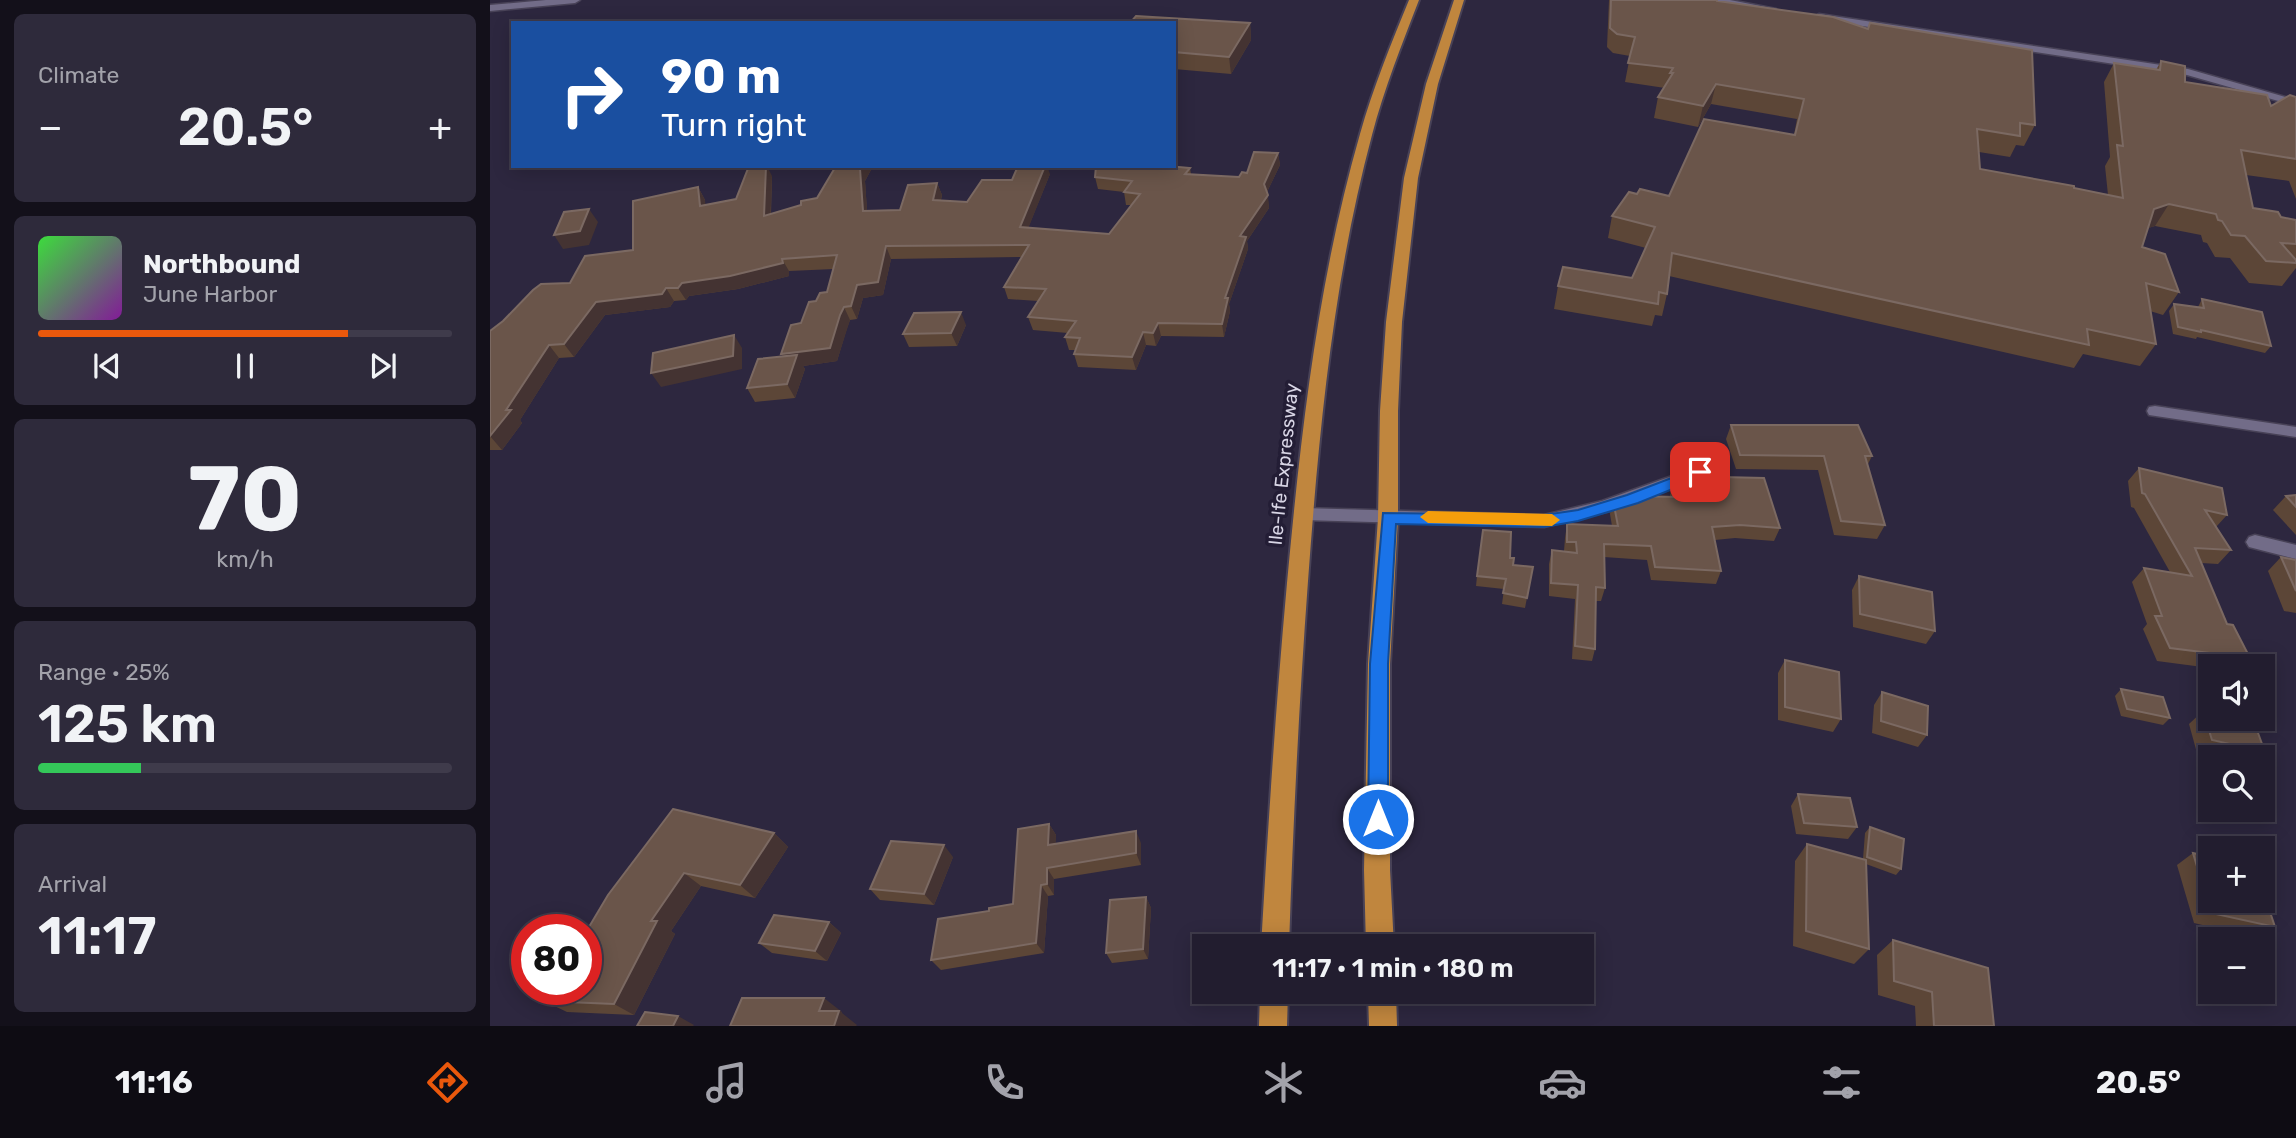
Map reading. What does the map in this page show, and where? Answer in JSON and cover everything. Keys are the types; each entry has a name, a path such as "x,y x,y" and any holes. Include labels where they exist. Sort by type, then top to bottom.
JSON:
{"highway":[{"name":"Ile-Ife Expressway","path":"1276,934 1281,802 1303,514 1329,309 1355,174 1380,81 1414,0"},
{"path":"1379,934 1377,870 1379,664 1388,518 1389,411 1394,322 1411,178 1432,84 1459,0"},
{"path":"1273,1026 1274,1004"},
{"path":"1382,1004 1383,1026"}],"street":[{"path":"490,8 575,0"},
{"path":"1712,0 1778,10"},
{"path":"1804,14 2189,72 2296,103"},
{"path":"2155,411 2296,432"},
{"path":"1303,514 1544,521 1578,516 1632,499 1700,472"},
{"path":"2255,542 2296,552"}],"building":[{"path":"1611,0 1717,0 1833,17 1868,29 1870,23 2032,50 2035,125 2020,123 2020,136 1977,129 1980,169 2123,198 2117,145 2123,146 2114,63 2160,70 2161,61 2185,66 2185,82 2267,95 2271,106 2290,95 2296,97 2296,159 2241,150 2253,208 2278,212 2281,217 2296,220 2296,244 2281,243 2296,263 2266,261 2245,236 2231,235 2216,214 2169,204 2154,209 2142,247 2165,254 2179,292 2146,283 2156,344 2087,329 2089,345 1672,253 1667,294 1659,292 1658,304 1558,286 1563,267 1632,278 1655,227 1612,216 1629,192 1637,194 1640,189 1669,196 1704,119 1795,135 1804,99 1716,84 1703,106 1658,97 1673,73 1670,73 1673,68 1628,63 1635,37 1617,34 1610,28"},
{"path":"1136,16 1250,23 1229,57 1176,52 1176,21 1132,21"},
{"path":"1254,152 1278,153 1264,184 1268,195 1240,236 1246,237 1225,298 1228,298 1222,324 1158,323 1153,333 1143,332 1132,357 1074,354 1080,338 1065,337 1076,321 1028,317 1046,289 1004,287 1029,245 886,246 878,282 857,285 851,306 844,307 840,315 830,348 781,354 791,325 801,323 809,302 816,301 820,293 827,292 837,255 782,259 783,263 730,276 682,283 678,288 666,288 662,294 596,302 564,344 549,345 506,410 511,410 490,436 490,331 541,284 570,283 585,256 633,250 633,201 698,187 700,206 736,199 748,168 766,168 764,216 801,205 801,201 817,198 835,168 860,168 863,211 900,210 908,185 937,183 933,200 967,202 982,180 1012,180 1017,168 1044,168 1020,227 1109,234 1140,194 1124,192 1132,181 1095,177 1096,168 1176,167 1190,168 1185,174 1239,177 1242,172 1247,173"},
{"path":"589,209 580,231 554,235 564,212"},
{"path":"2202,299 2262,312 2271,346 2178,327 2174,304 2204,308"},
{"path":"961,312 951,333 903,334 914,313"},
{"path":"734,335 733,356 651,373 653,353"},
{"path":"797,355 787,384 747,388 758,359"},
{"path":"1731,425 1858,425 1872,456 1865,456 1885,525 1841,521 1824,456 1740,455"},
{"path":"2139,468 2222,488 2227,515 2205,510 2231,550 2195,548 2227,624 2233,625 2248,654 2218,654 2170,648 2155,616 2162,616 2144,568 2192,576 2142,493"},
{"path":"1721,477 1764,478 1780,528 1740,525 1712,527 1721,571 1655,567 1651,546 1604,544 1605,588 1596,587 1595,649 1575,646 1578,585 1551,583 1552,550 1577,553 1576,542 1567,542 1567,524 1618,526 1613,500 1626,496 1679,497 1674,481 1722,480"},
{"path":"2296,495 2296,507 2286,496"},
{"path":"1483,530 1511,532 1510,558 1514,558 1513,565 1533,567 1527,598 1503,593 1506,579 1477,576"},
{"path":"2281,557 2296,560 2296,591"},
{"path":"1859,576 1932,592 1935,631 1860,614"},
{"path":"1785,660 1839,672 1841,719 1785,707"},
{"path":"2121,689 2163,697 2170,718 2127,709"},
{"path":"1882,692 1928,706 1927,735 1881,721"},
{"path":"2209,731 2257,731 2262,745 2234,745 2212,740"},
{"path":"1798,794 1850,798 1857,827 1804,823"},
{"path":"673,809 774,833 740,885 684,873 651,921 657,921 614,1004 602,1003 602,914 597,914"},
{"path":"1049,824 1048,845 1136,831 1136,853 1047,868 1047,884 1041,885 1036,943 931,960 938,919 989,911 989,908 1013,904 1018,829"},
{"path":"1870,827 1904,839 1901,869 1867,857"},
{"path":"891,841 944,845 924,894 870,889"},
{"path":"1807,844 1866,860 1869,949 1806,931"},
{"path":"2193,853 2198,854 2198,870"},
{"path":"1146,897 1143,949 1106,953 1110,900"},
{"path":"2211,913 2270,913 2275,927"},
{"path":"774,915 829,922 815,951 759,943"},
{"path":"1893,940 1988,968 1994,1026 1934,1026 1932,992 1894,981"},
{"path":"742,998 824,998 819,1011 839,1011 834,1026 730,1026"},
{"path":"645,1012 678,1016 673,1026 637,1026"}],"slow traffic":[{"path":"1428,517 1552,520"}],"route":[{"path":"1378,819 1379,664 1388,518 1544,521 1578,516 1632,499 1700,472"}]}
